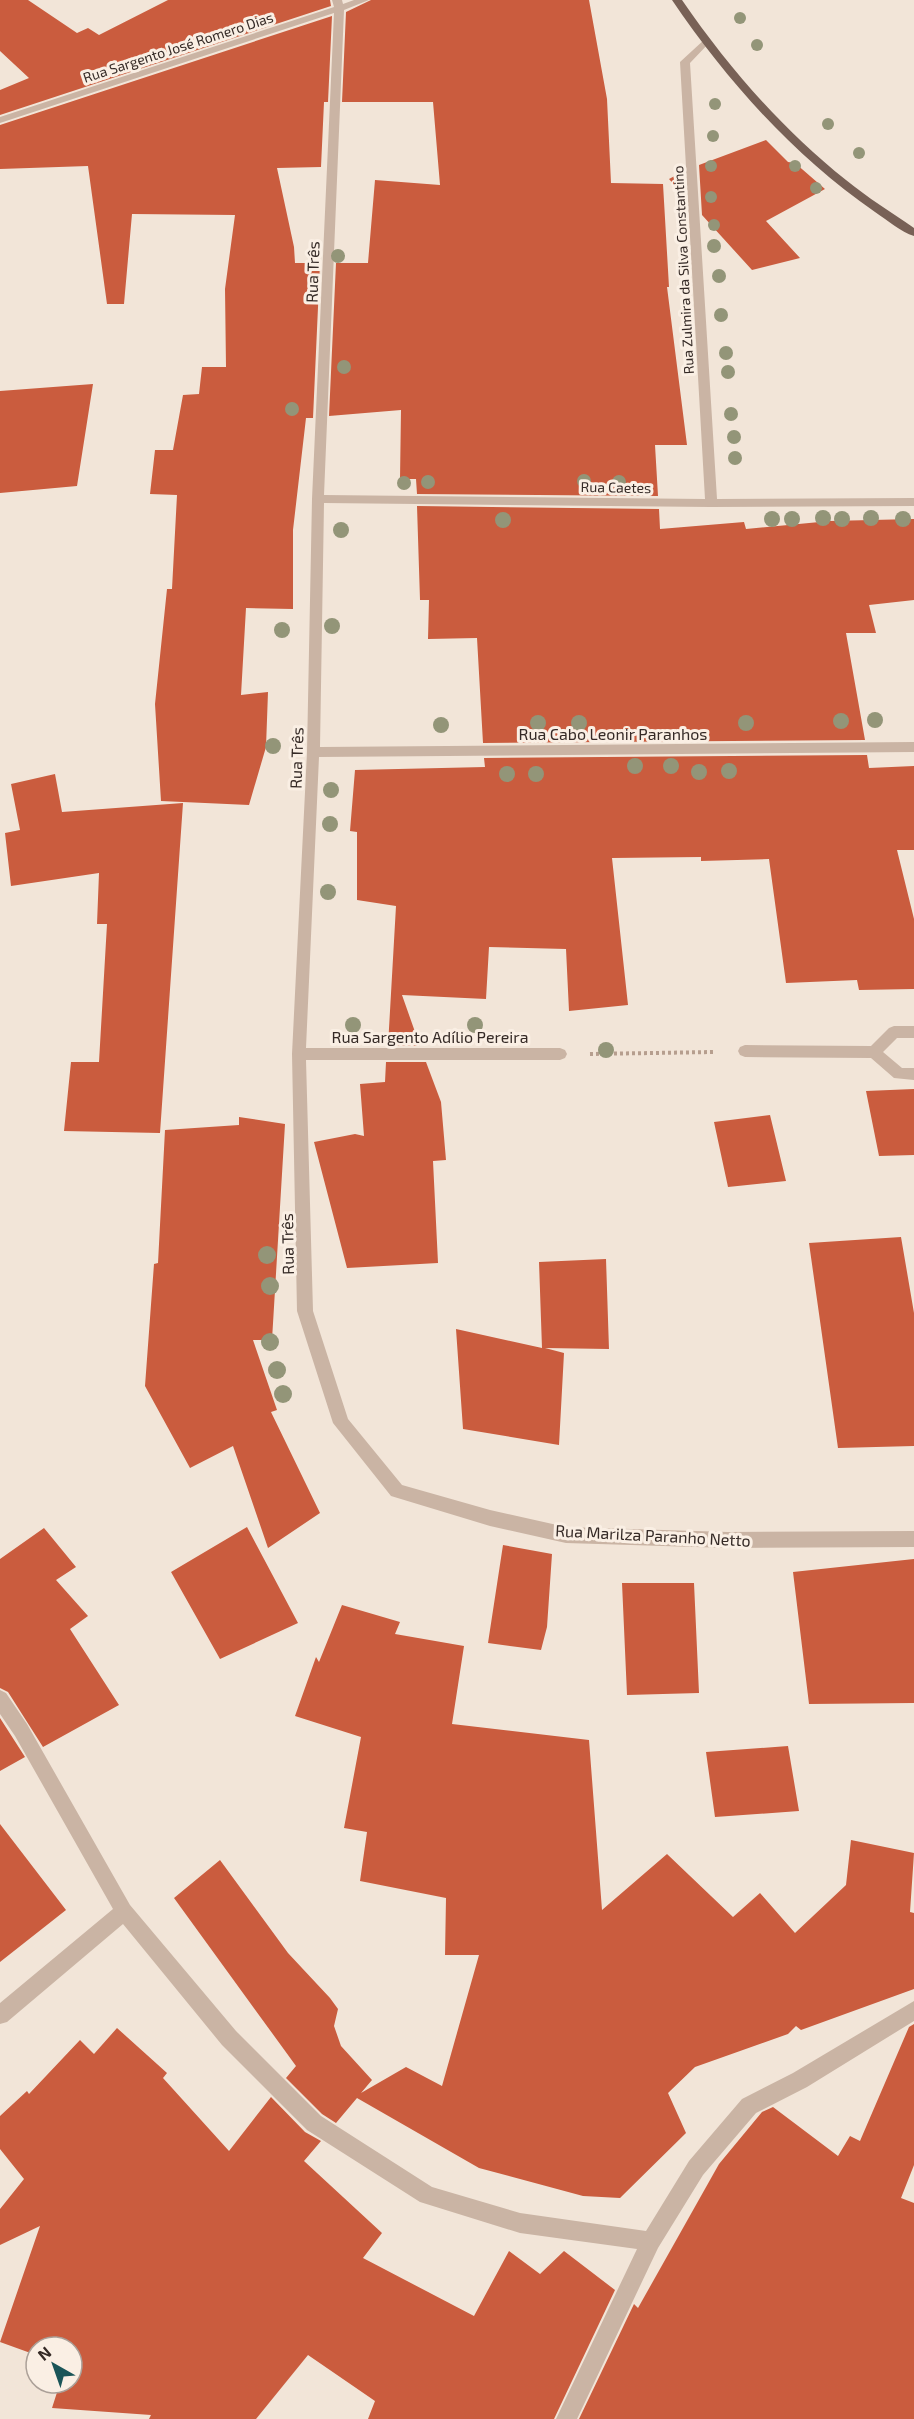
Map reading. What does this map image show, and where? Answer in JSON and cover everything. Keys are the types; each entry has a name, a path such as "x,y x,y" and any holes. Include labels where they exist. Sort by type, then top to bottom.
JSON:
{"main road":[{"path":"677,0 705,42 760,106 833,175 914,233"}],"street":[{"name":"Rua Sargento José Romero Dias","path":"0,120 338,4 364,0"},
{"name":"Rua Três","path":"338,4 318,499 313,752 299,1054 305,1311 340,1423 397,1491"},
{"name":"Rua Zulmira da Silva Constantino","path":"705,42 686,62 711,503"},
{"name":"Rua Caetes","path":"318,499 711,503 914,502"},
{"name":"Rua Cabo Leonir Paranhos","path":"313,752 914,747"},
{"path":"874,1052 894,1032 914,1032"},
{"path":"745,1051 874,1052 898,1074 914,1074"},
{"name":"Rua Sargento Adílio Pereira","path":"299,1054 560,1054"},
{"name":"Rua Marilza Paranho Netto","path":"397,1491 490,1518 566,1535 728,1540 914,1539"},
{"path":"0,1699 21,1730 124,1911 229,2038 314,2123 427,2195 520,2223 651,2241"},
{"path":"0,2015 124,1911"},
{"path":"566,2419 651,2241 696,2168 749,2106 800,2080 914,2010"}],"path":[{"path":"560,1054 745,1051"}],"building":[{"path":"0,0 28,0 77,33 88,28 99,35 168,0 330,0 331,6 0,115 0,90 29,78 0,51"},
{"path":"371,0 589,0 607,99 611,183 663,184 669,287 667,287 687,445 655,445 658,496 417,494 416,479 400,479 401,410 329,416 336,263 368,263 375,180 440,185 433,102 342,102 346,12"},
{"path":"332,16 328,102 324,102 321,167 277,168 294,247 295,263 320,263 313,418 306,418 293,530 293,609 246,608 241,695 268,692 266,747 249,805 161,801 155,704 167,589 172,589 177,495 150,494 155,450 173,450 183,395 199,394 202,367 226,367 225,289 235,215 132,214 124,304 107,304 88,166 0,169 0,125"},
{"path":"766,140 788,162 795,163 825,189 766,221 800,258 752,270 702,215 699,165"},
{"path":"684,171 686,198 669,179"},
{"path":"93,384 77,486 0,493 0,391"},
{"path":"417,506 659,509 660,529 744,522 746,529 830,521 914,519 914,600 869,605 876,633 846,633 865,740 483,743 477,638 428,639 429,600 420,600"},
{"path":"867,755 869,768 914,766 914,850 897,850 914,919 914,989 859,990 857,980 786,983 769,859 701,861 701,857 612,858 628,1005 569,1011 566,949 489,947 486,999 402,995 420,1046 388,1046 396,906 357,900 357,832 350,831 355,770 485,767 484,758"},
{"path":"55,774 62,812 183,803 160,1133 64,1131 71,1062 99,1062 107,924 97,924 99,873 11,886 5,833 20,830 11,784"},
{"path":"386,1062 426,1062 441,1102 446,1160 433,1161 438,1263 347,1268 314,1142 355,1134 364,1136 360,1084 385,1082"},
{"path":"914,1089 914,1155 879,1156 866,1091"},
{"path":"770,1115 786,1181 728,1187 714,1122"},
{"path":"239,1117 285,1124 272,1340 253,1340 277,1410 271,1412 320,1513 268,1548 233,1446 190,1468 145,1386 154,1264 158,1263 165,1130 239,1125"},
{"path":"901,1237 914,1313 914,1446 838,1448 809,1243"},
{"path":"606,1259 609,1349 545,1348 564,1353 559,1445 463,1429 456,1329 542,1348 539,1262"},
{"path":"247,1527 298,1623 220,1659 171,1572"},
{"path":"44,1528 76,1567 56,1580 88,1616 70,1629 119,1705 43,1747 8,1692 0,1688 0,1559"},
{"path":"503,1545 552,1554 547,1627 541,1650 488,1643"},
{"path":"914,1559 914,1703 809,1704 793,1572"},
{"path":"622,1583 694,1583 699,1693 627,1695"},
{"path":"342,1605 400,1622 395,1634 464,1646 452,1724 589,1740 602,1910 667,1854 733,1917 760,1893 795,1933 846,1885 851,1840 914,1853 910,1912 914,1913 914,1989 801,2030 796,2026 788,2034 695,2067 668,2093 686,2133 620,2198 583,2196 479,2168 357,2098 336,2123 322,2114 286,2078 296,2066 174,1898 220,1860 288,1953 338,2009 334,2026 341,2046 372,2080 361,2093 406,2067 442,2086 479,1955 445,1955 446,1898 360,1881 367,1832 344,1828 361,1737 295,1716 316,1657 319,1662"},
{"path":"0,1718 25,1757 0,1771"},
{"path":"788,1746 799,1811 715,1817 706,1752"},
{"path":"0,1824 66,1910 0,1962"},
{"path":"914,2024 914,2165 901,2198 914,2203 914,2419 579,2419 634,2304 638,2308 719,2164 762,2112 773,2107 838,2156 850,2136 860,2141 909,2027"},
{"path":"117,2028 167,2073 163,2078 229,2151 271,2097 305,2132 321,2141 304,2161 382,2233 363,2258 474,2316 509,2251 540,2274 564,2251 615,2290 554,2419 368,2419 375,2401 308,2355 256,2419 149,2419 151,2415 52,2408 56,2395 84,2395 84,2335 24,2335 24,2351 0,2342 40,2226 0,2245 0,2209 24,2179 0,2149 0,2116 27,2091 29,2094 80,2040 94,2054"}]}
